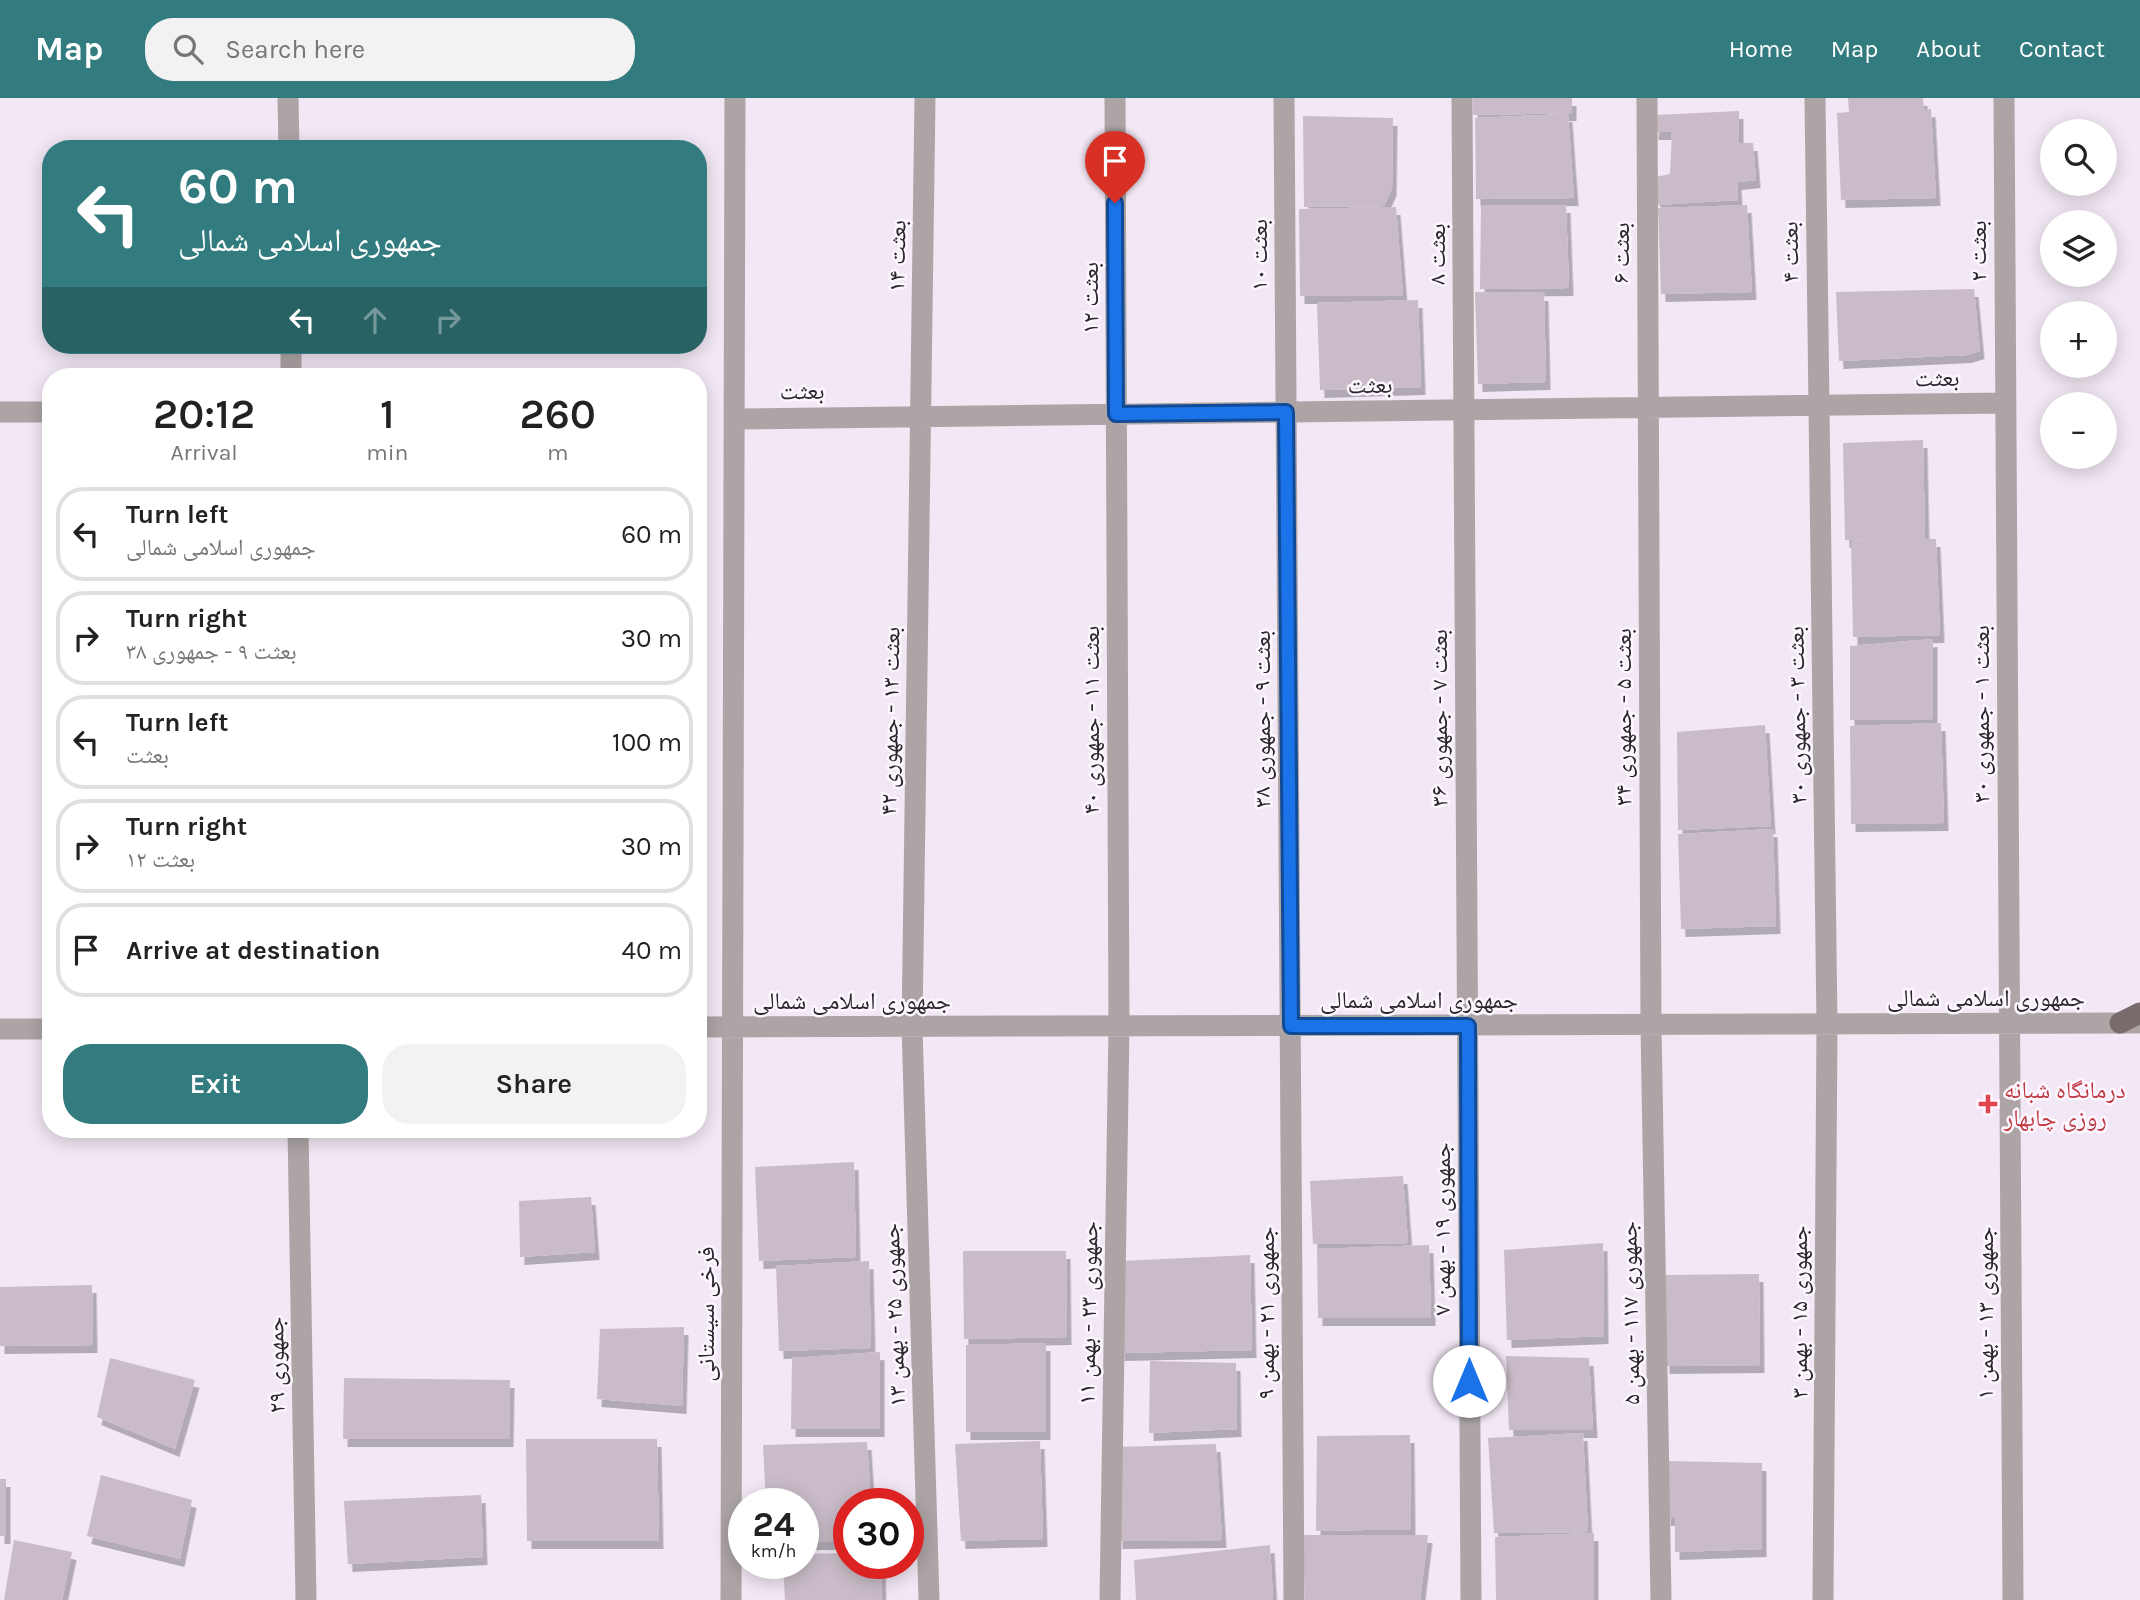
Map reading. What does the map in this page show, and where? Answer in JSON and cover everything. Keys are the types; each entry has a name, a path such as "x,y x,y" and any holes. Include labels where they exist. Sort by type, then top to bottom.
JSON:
{"main road":[{"path":"2133,1026 2140,1013"}],"street":[{"path":"288,98 289,140"},
{"name":"فرخی سیستانی","path":"732,1600 735,98"},
{"name":"بعثت ۱۴","path":"920,414 925,98"},
{"name":"بعثت ۱۲","path":"1115,98 1116,414"},
{"name":"بعثت ۱۰","path":"1284,98 1286,412"},
{"name":"بعثت ۸","path":"1462,98 1464,410"},
{"name":"بعثت ۶","path":"1647,98 1648,407"},
{"name":"بعثت ۴","path":"1815,98 1818,405"},
{"name":"بعثت ۲","path":"2004,98 2005,403"},
{"name":"بعثت","path":"734,419 920,414 2005,403"},
{"name":"بعثت ۱ - جمهوری ۳۰","path":"2005,403 2009,1025"},
{"name":"بعثت ۳ - جمهوری ۳۰","path":"1818,405 1827,1025"},
{"name":"بعثت ۵ - جمهوری ۳۴","path":"1648,407 1651,1026"},
{"name":"بعثت ۷ - جمهوری ۳۶","path":"1464,410 1468,1026"},
{"path":"0,412 42,412"},
{"name":"بعثت ۹ - جمهوری ۳۸","path":"1286,412 1291,1026"},
{"name":"بعثت ۱۳ - جمهوری ۴۲","path":"912,1027 920,414"},
{"name":"بعثت ۱۱ - جمهوری ۴۰","path":"1116,414 1119,1027"},
{"name":"جمهوری ۱۵ - بهمن ۳","path":"1822,1600 1827,1025"},
{"name":"جمهوری ۱۳ - بهمن ۱","path":"2009,1025 2013,1600"},
{"name":"جمهوری ۲۱ - بهمن ۹","path":"1291,1026 1294,1600"},
{"name":"جمهوری ۱۹ - بهمن ۷","path":"1468,1026 1471,1600"},
{"name":"جمهوری ۱۱۷ - بهمن ۵","path":"1651,1026 1661,1600"},
{"name":"جمهوری اسلامی شمالی","path":"707,1027 2133,1026"},
{"name":"جمهوری ۲۵ - بهمن ۱۳","path":"912,1027 929,1600"},
{"name":"جمهوری ۲۳ - بهمن ۱۱","path":"1110,1600 1119,1027"},
{"path":"0,1029 42,1029"},
{"name":"جمهوری ۲۹","path":"298,1138 306,1600"}],"building":[{"path":"1473,98 1572,98 1572,113 1473,115"},
{"path":"1848,98 1923,98 1924,110 1931,109 1936,198 1841,200 1837,113 1849,112"},
{"path":"1739,111 1739,143 1753,143 1756,180 1737,182 1738,200 1656,205 1655,177 1670,174 1672,132 1654,132 1655,115"},
{"path":"1568,114 1574,198 1476,199 1475,118"},
{"path":"1303,116 1393,118 1392,188 1384,206 1304,207"},
{"path":"1481,205 1566,205 1569,288 1480,289"},
{"path":"1747,205 1752,292 1661,294 1658,208"},
{"path":"1396,207 1403,296 1300,296 1299,209"},
{"path":"1974,289 1980,351 1967,355 1839,361 1836,292"},
{"path":"1475,292 1544,293 1546,382 1478,384"},
{"path":"1418,300 1421,387 1320,390 1317,303"},
{"path":"1923,440 1925,539 1936,539 1940,635 1853,637 1851,541 1884,539 1845,540 1843,443"},
{"path":"1933,639 1933,719 1850,720 1850,646"},
{"path":"1941,723 1944,823 1851,824 1850,726"},
{"path":"1765,725 1771,826 1678,830 1677,732"},
{"path":"1773,829 1776,926 1681,929 1678,834"},
{"path":"854,1162 856,1257 759,1261 755,1167"},
{"path":"1403,1176 1408,1243 1313,1244 1310,1181"},
{"path":"591,1197 595,1252 520,1257 519,1201"},
{"path":"1603,1243 1604,1336 1507,1340 1504,1250"},
{"path":"1429,1245 1431,1318 1318,1318 1317,1249"},
{"path":"963,1251 1066,1251 1067,1337 964,1339"},
{"path":"1250,1255 1252,1350 1120,1353 1121,1261"},
{"path":"869,1261 871,1348 779,1351 776,1266"},
{"path":"1759,1274 1760,1365 1665,1366 1665,1275"},
{"path":"92,1285 93,1345 0,1346 0,1287"},
{"path":"684,1327 682,1406 597,1399 600,1329"},
{"path":"1046,1343 1046,1432 966,1432 966,1345"},
{"path":"880,1352 880,1429 791,1429 792,1358"},
{"path":"1506,1356 1589,1358 1593,1430 1509,1430"},
{"path":"110,1358 195,1380 175,1449 97,1417"},
{"path":"1150,1361 1236,1363 1237,1429 1149,1433"},
{"path":"344,1378 510,1380 509,1439 343,1439"},
{"path":"1583,1433 1588,1532 1494,1533 1488,1438"},
{"path":"1410,1435 1411,1529 1316,1531 1317,1436"},
{"path":"526,1439 657,1439 659,1541 527,1541"},
{"path":"1040,1441 1043,1539 961,1541 955,1444"},
{"path":"867,1442 870,1488 833,1488 833,1542 819,1542 819,1488 765,1488 763,1445"},
{"path":"1216,1444 1222,1540 1118,1541 1117,1447"},
{"path":"1667,1461 1762,1463 1762,1549 1675,1552 1675,1518 1666,1518"},
{"path":"101,1475 192,1500 180,1559 87,1536"},
{"path":"0,1479 6,1479 6,1536 0,1536"},
{"path":"481,1495 483,1557 348,1564 344,1501"},
{"path":"1594,1533 1594,1600 1496,1600 1495,1537"},
{"path":"1303,1535 1428,1535 1420,1600 1305,1600"},
{"path":"14,1540 72,1552 62,1600 4,1600"},
{"path":"1270,1545 1273,1600 1136,1600 1134,1560"},
{"path":"833,1553 833,1579 881,1579 882,1600 785,1600 784,1579 819,1579 819,1554"}],"place":[{"name":"درمانگاه شبانه روزی چابهار","path":"1988,1104"}],"route":[{"path":"1115,203 1116,414 1286,412 1291,1026 1468,1026 1469,1381"}]}
